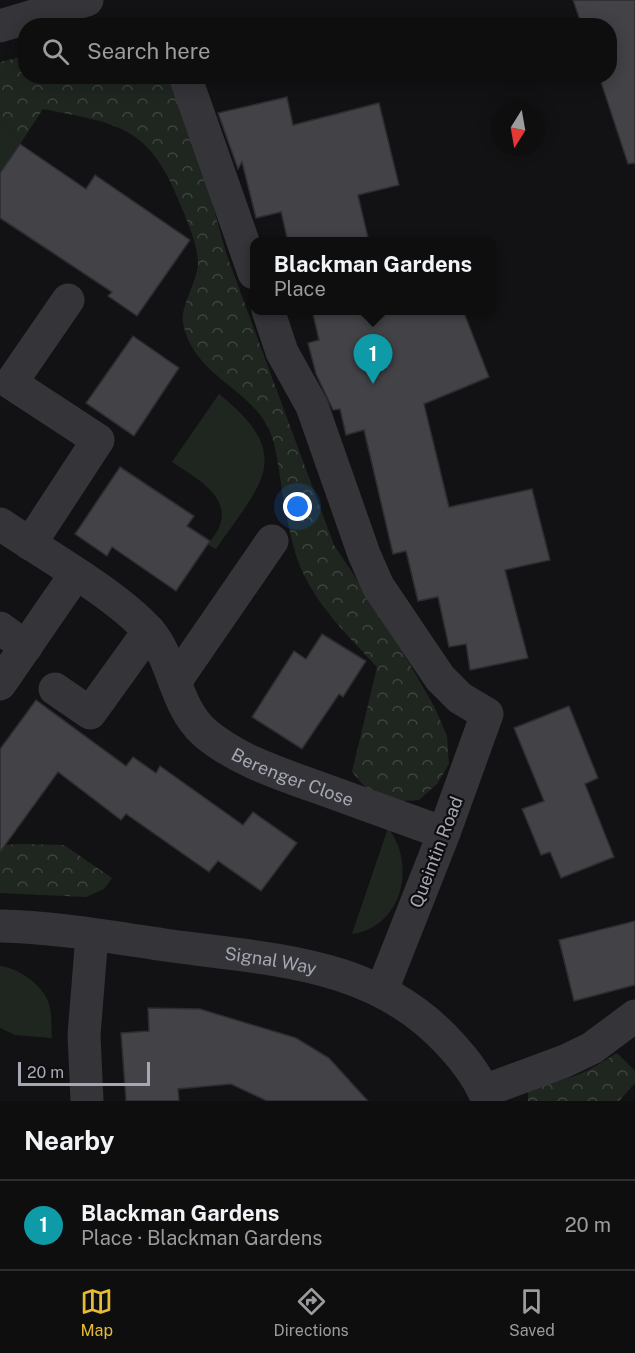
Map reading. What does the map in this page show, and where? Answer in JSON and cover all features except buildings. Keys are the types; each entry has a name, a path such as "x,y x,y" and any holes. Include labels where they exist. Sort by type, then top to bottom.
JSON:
{"street":[{"path":"26,18 82,1"},
{"path":"0,26 18,21"},
{"path":"188,84 250,259"},
{"path":"30,544 98,440 6,379 68,300"},
{"name":"Queintin Road","path":"270,315 282,352 312,406 363,554 378,586 440,678 460,698 487,714 444,833 382,990"},
{"name":"Berenger Close","path":"0,524 125,609 149,631 167,662 187,712 204,732 227,749 303,782 444,833"},
{"path":"174,682 272,541"},
{"path":"14,665 75,575"},
{"path":"0,628 14,665"},
{"path":"55,689 90,713 149,631"},
{"name":"Signal Way","path":"0,926 92,935 309,966 352,978 382,990 413,1008 464,1060 486,1096"},
{"path":"87,1101 84,1035 92,935"},
{"path":"486,1096 592,1048 635,1016"}],"green space":[{"path":"18,58 18,84 171,84 209,191 226,253 334,545 389,628 435,708 447,736 449,764 437,784 419,800 401,801 365,787 352,772 377,667 328,612 311,588 299,565 291,538 274,445 265,422 255,409 207,366 188,340 183,316 198,269 198,262 194,240 169,179 157,159 144,144 129,133 93,119 43,109 20,144 0,112 0,62"},
{"path":"0,112 20,144 0,173"},
{"path":"219,394 243,416 257,435 264,453 264,470 247,505 216,549 208,545 220,525 222,514 220,504 207,487 172,462"},
{"path":"388,828 397,843 402,859 403,876 400,892 393,907 383,920 369,929 352,934"},
{"path":"0,845 64,845 112,878 104,889 86,897 0,893"},
{"path":"0,966 24,975 44,993 50,1008 52,1038 15,1035 0,1028"},
{"path":"617,1053 635,1071 635,1083 619,1101 528,1101 528,1083 542,1083 575,1076"}],"place":[{"name":"Blackman Gardens","path":"373,384"}]}
